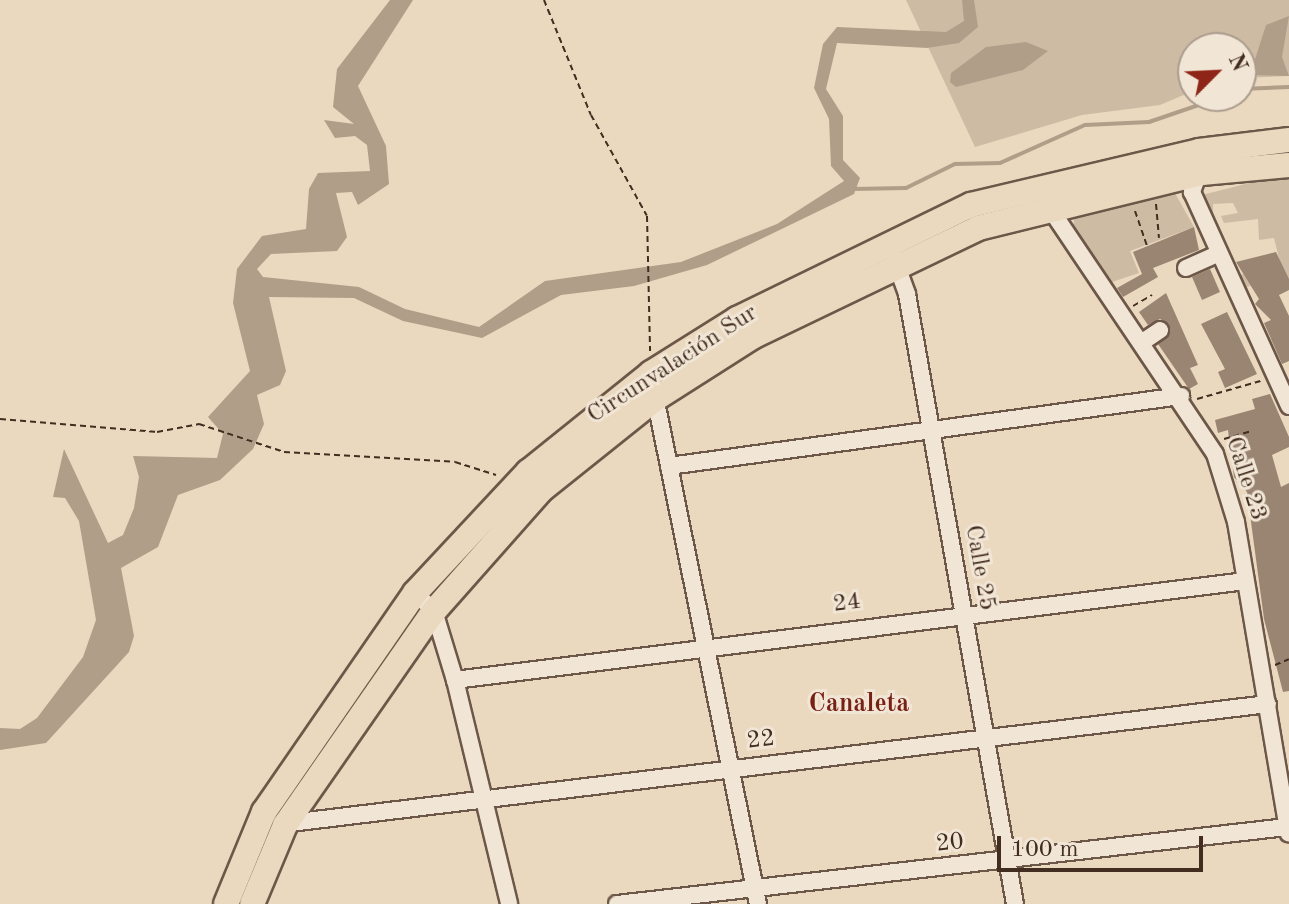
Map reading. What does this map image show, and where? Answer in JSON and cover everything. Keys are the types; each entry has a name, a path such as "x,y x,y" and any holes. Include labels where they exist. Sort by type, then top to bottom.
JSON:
{"highway":[{"name":"Circunvalación Sur","path":"226,904 415,593 528,472 651,373 891,253 1044,196 1289,140"},
{"name":"Circunvalación Sur","path":"1201,162 1289,165"},
{"name":"Circunvalación Sur","path":"252,904 275,819 434,611 540,491 655,399 891,253"}],"street":[{"path":"1201,162 1192,192 1218,254 1282,373 1289,406"},
{"name":"Calle 23","path":"1044,196 1120,317 1181,396 1210,443 1227,485 1288,830"},
{"name":"Calle 25","path":"891,253 931,430 1015,904"},
{"path":"1186,268 1218,254"},
{"path":"1141,343 1160,330"},
{"path":"651,373 757,896"},
{"path":"669,466 1181,396"},
{"name":"24","path":"455,680 704,646 1245,581"},
{"path":"415,593 434,611 455,680 509,904"},
{"name":"22","path":"275,819 483,800 1268,704"},
{"name":"20","path":"617,904 757,896 1007,862 1288,830"}],"path":[{"path":"544,0 591,115 647,216 651,373"},
{"path":"1156,192 1159,238"},
{"path":"1130,198 1147,246"},
{"path":"1120,317 1152,295"},
{"path":"1181,396 1195,400 1282,373"},
{"path":"0,419 157,432 199,424 284,452 455,462 505,477"},
{"path":"1210,443 1249,432"}],"shaded area":[{"path":"390,0 413,0 358,86 386,146 389,184 358,205 352,192 336,193 347,237 337,251 271,254 257,269 263,277 359,287 405,309 479,327 545,281 681,262 777,224 844,181 831,166 829,119 814,88 823,44 837,27 946,32 964,21 962,0 974,0 978,27 959,43 927,48 837,43 826,89 843,116 843,160 860,178 854,194 707,265 634,286 561,295 482,338 403,321 354,298 269,297 286,371 280,385 257,395 264,424 253,449 220,480 178,495 158,547 121,568 134,636 129,652 46,743 0,750 0,728 20,729 37,718 83,657 96,620 79,521 65,498 53,497 64,449 108,543 123,535 134,508 139,477 133,456 217,458 223,434 208,417 250,371 233,303 237,269 262,236 306,229 309,189 318,173 370,171 367,145 355,136 335,138 324,120 354,124 333,107 337,69"},
{"path":"906,0 1289,0 1289,76 1257,77 1257,32 1177,32 1177,98 1160,105 1082,115 975,147"},
{"path":"1289,16 1282,57 1289,76 1257,75 1257,53 1266,25"},
{"path":"1026,42 1048,51 1023,70 956,87 950,82 951,73 986,47"},
{"path":"1289,173 1289,280 1285,272 1247,287 1237,276 1280,262 1274,238 1259,240 1258,219 1224,223 1221,216 1238,213 1233,203 1213,204 1213,224 1202,195"},
{"path":"1175,193 1194,227 1130,251 1139,273 1109,283 1073,229 1074,219"}],"building":[{"path":"1194,227 1199,250 1153,268 1158,277 1123,297 1117,288 1142,274 1133,252"},
{"path":"1276,252 1289,279 1289,290 1279,295 1289,316 1289,361 1282,364 1264,323 1271,320 1255,304 1259,299 1236,262"},
{"path":"1210,269 1220,292 1202,300 1192,277"},
{"path":"1166,293 1198,365 1190,368 1198,384 1189,389 1158,344 1169,324 1160,319 1148,325 1139,312"},
{"path":"1227,312 1257,374 1225,388 1218,372 1225,369 1201,324"},
{"path":"1270,394 1289,437 1289,447 1272,455 1281,487 1289,483 1289,691 1283,692 1264,619 1247,492 1234,477 1228,430 1218,433 1215,420 1255,409 1252,399"}],"waterway":[{"path":"1257,88 1289,87"},
{"path":"853,189 906,188 955,164 1000,163 1085,125 1149,122 1178,112"}],"district":[{"name":"Canaleta","path":"859,705"}]}
